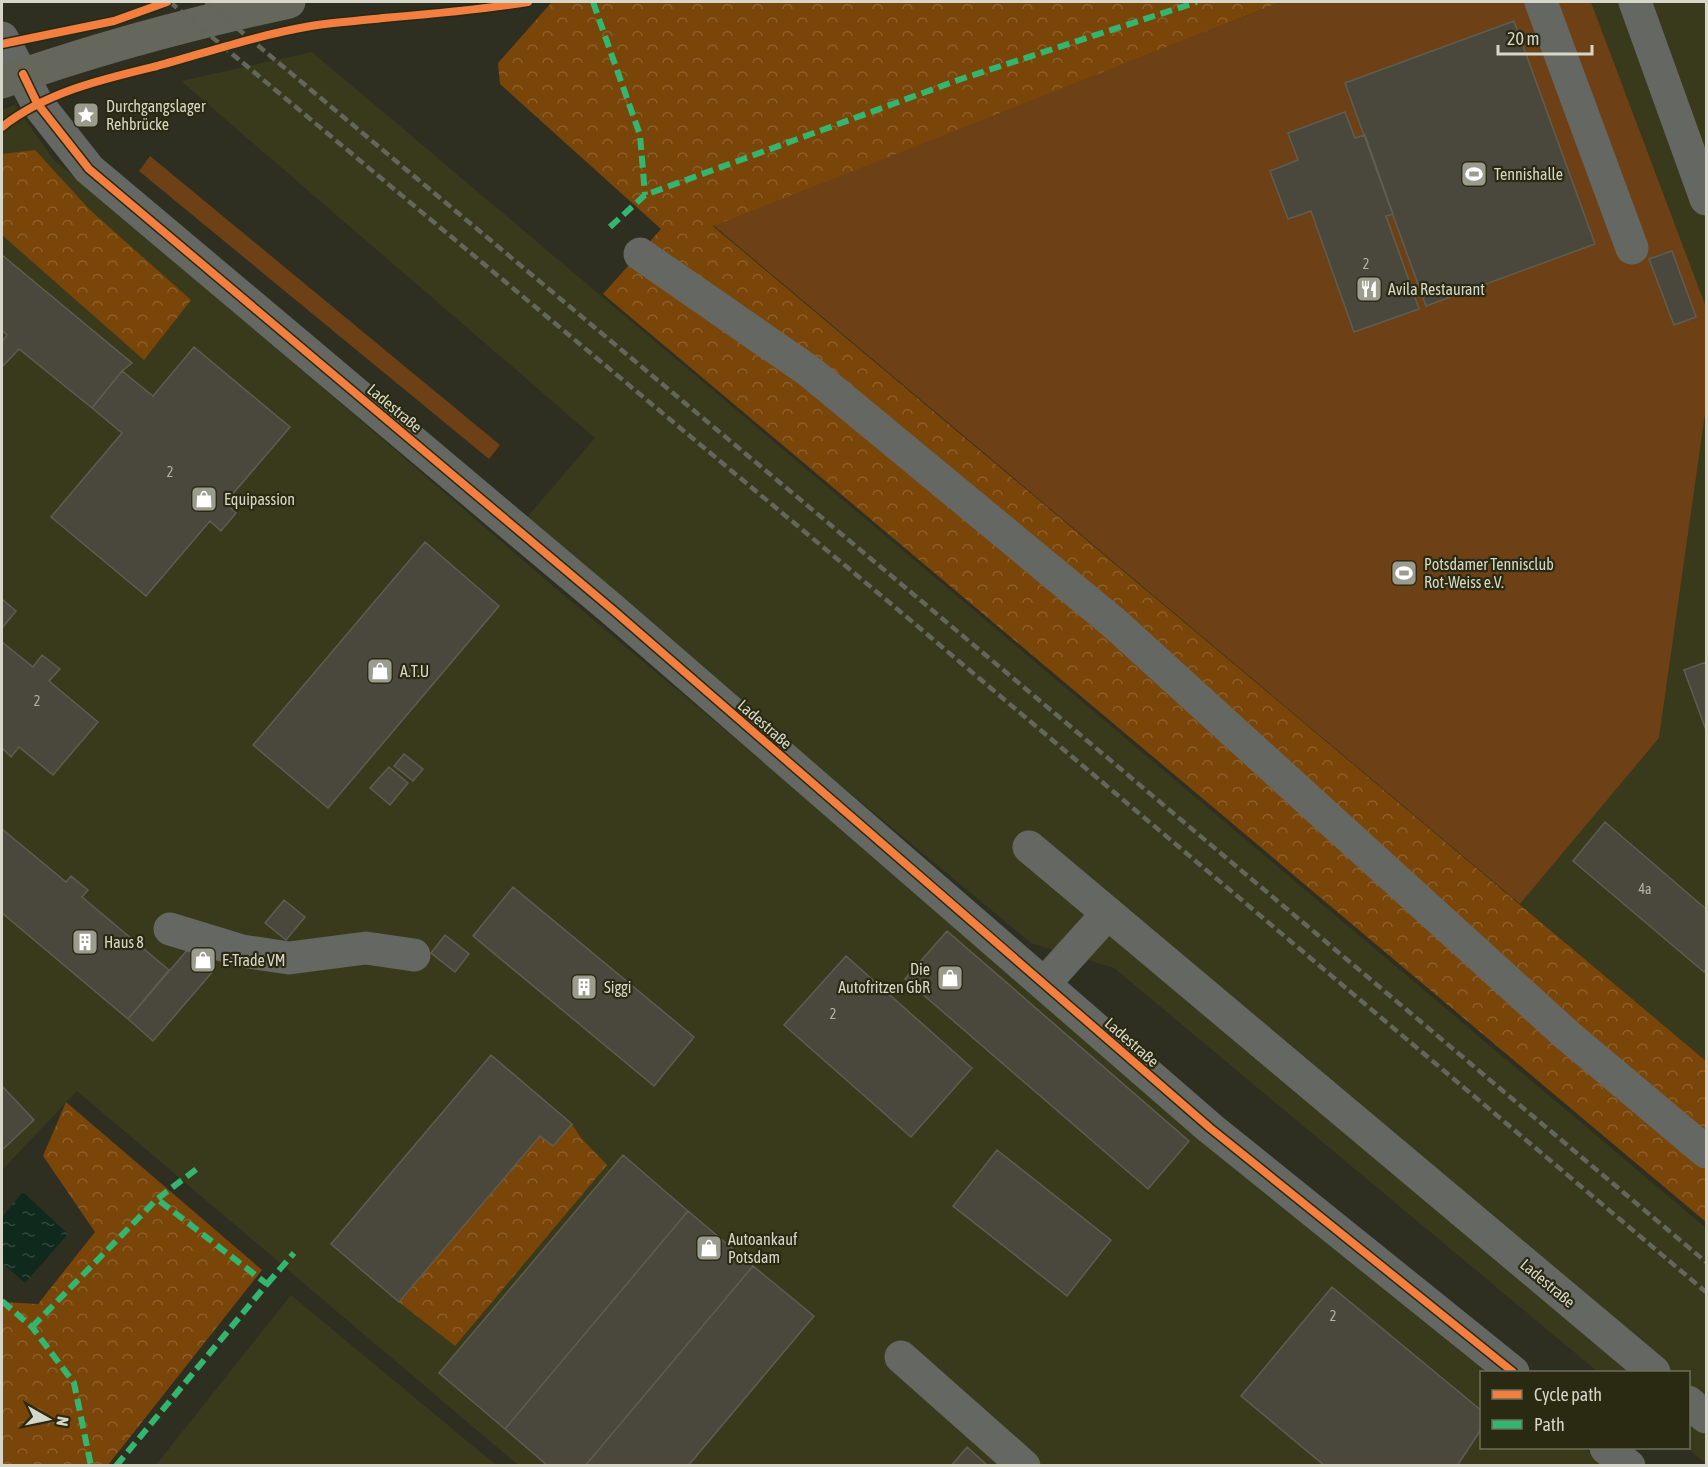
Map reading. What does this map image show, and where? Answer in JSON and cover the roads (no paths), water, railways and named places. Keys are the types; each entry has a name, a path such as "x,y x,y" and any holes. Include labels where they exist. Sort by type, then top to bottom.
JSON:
{"main road":[{"path":"12,78 138,39 288,2"}],"street":[{"path":"1541,2 1632,248"},
{"path":"1635,2 1707,199"},
{"name":"Ladestraße","path":"2,38 12,78 37,103 89,169 614,610 1210,1128 1512,1371"},
{"path":"640,254 809,371 1114,623 1567,1035 1707,1152"},
{"name":"Ladestraße","path":"1029,847 1653,1371"},
{"path":"1044,984 1108,913"},
{"path":"170,929 242,951 289,958 366,948 414,955"},
{"path":"901,1357 1024,1466"},
{"path":"1690,1403 1707,1417"},
{"path":"1607,1449 1629,1466"}],"water":[{"path":"23,1192 68,1234 25,1283 2,1263 2,1217"}],"railway":[{"path":"170,2 890,603 1706,1292"},
{"path":"206,2 1706,1262"}],"place":[{"name":"Durchgangslager Rehbrücke","path":"86,115"},
{"name":"Tennishalle","path":"1474,174"},
{"name":"Avila Restaurant","path":"1369,289"},
{"name":"Equipassion","path":"204,499"},
{"name":"Potsdamer Tennisclub Rot-Weiss e.V.","path":"1404,573"},
{"name":"A.T.U","path":"380,671"},
{"name":"Haus 8","path":"85,942"},
{"name":"E-Trade VM","path":"203,960"},
{"name":"Die Autofritzen GbR","path":"950,978"},
{"name":"Siggi","path":"584,987"},
{"name":"Autoankauf Potsdam","path":"709,1248"}]}
